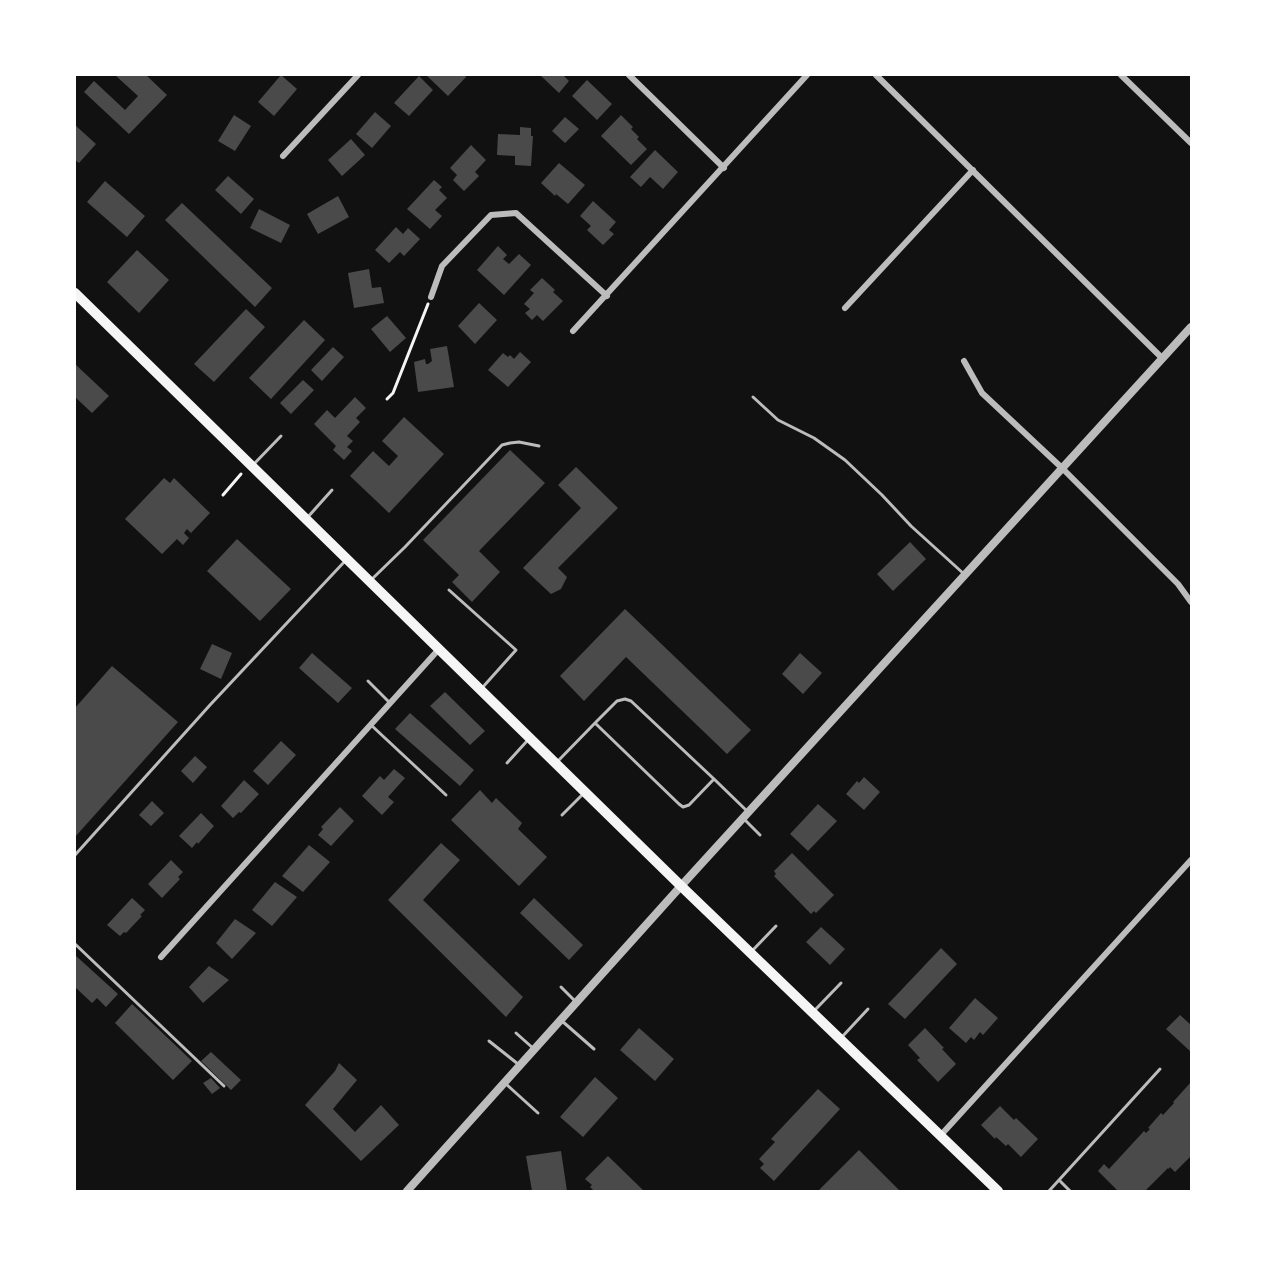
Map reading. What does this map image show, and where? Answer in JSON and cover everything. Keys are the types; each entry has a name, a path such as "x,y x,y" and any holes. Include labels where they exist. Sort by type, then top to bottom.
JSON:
{"main road":[{"path":"75,293 681,886 998,1191"}],"street":[{"path":"283,156 358,75"},
{"path":"629,75 724,168"},
{"path":"573,332 807,75"},
{"path":"876,75 1161,358"},
{"path":"1120,75 1191,143"},
{"path":"844,308 973,170"},
{"path":"431,297 442,266 491,215 516,213 607,296"},
{"path":"407,1191 745,815 1191,327"},
{"path":"964,361 982,393 1062,468 1178,584 1191,602"},
{"path":"161,957 440,649"},
{"path":"941,1135 1191,860"}],"lane":[{"path":"753,397 778,420 814,438 844,460 965,575"},
{"path":"252,467 281,436"},
{"path":"370,581 502,445 519,442 539,446"},
{"path":"306,520 332,490"},
{"path":"75,855 210,705 347,559"},
{"path":"449,590 516,650 481,689"},
{"path":"368,681 390,703"},
{"path":"556,763 617,700 631,701 714,780 760,835"},
{"path":"595,723 683,807 689,805 714,780"},
{"path":"371,725 446,795"},
{"path":"507,763 530,737"},
{"path":"562,815 585,791"},
{"path":"751,953 776,926"},
{"path":"75,944 224,1086"},
{"path":"812,1012 841,983"},
{"path":"561,987 576,1002"},
{"path":"840,1039 868,1009"},
{"path":"561,1020 594,1050"},
{"path":"516,1033 534,1049"},
{"path":"489,1041 520,1065"},
{"path":"1049,1191 1160,1069"},
{"path":"504,1083 538,1113"},
{"path":"1059,1180 1070,1191"}],"path":[{"path":"387,399 393,393 431,297"},
{"path":"223,495 241,474"}],"building":[{"path":"115,75 146,75 167,95 129,134 84,92 94,81 125,110 138,96"},
{"path":"281,75 297,89 274,116 258,102"},
{"path":"426,75 465,75 466,77 448,96"},
{"path":"540,75 563,75 569,81 559,93"},
{"path":"419,76 433,90 409,116 394,103"},
{"path":"587,80 612,104 597,120 572,96"},
{"path":"375,112 391,126 372,148 356,134"},
{"path":"234,115 251,126 235,151 218,141"},
{"path":"621,115 633,127 631,129 639,137 637,139 647,149 631,165 601,136"},
{"path":"565,117 579,129 565,143 552,131"},
{"path":"75,125 96,144 79,163 75,160"},
{"path":"520,127 531,128 531,136 533,136 531,166 515,165 515,156 497,155 498,134 520,135"},
{"path":"351,139 365,155 342,176 328,160"},
{"path":"471,145 486,160 475,172 479,176 464,191 453,180 457,175 450,168"},
{"path":"655,150 678,172 663,189 650,177 641,187 630,177"},
{"path":"559,163 585,185 568,204 541,183"},
{"path":"228,176 254,199 241,214 215,190"},
{"path":"434,180 442,187 439,190 447,198 435,210 442,216 430,229 407,209"},
{"path":"105,181 145,216 127,237 87,202"},
{"path":"338,196 349,217 318,234 307,214"},
{"path":"593,201 616,222 609,230 614,234 603,245 587,230 591,226 580,216"},
{"path":"182,203 272,288 255,307 165,220"},
{"path":"259,209 290,225 281,243 250,228"},
{"path":"396,227 403,234 408,228 420,239 404,256 400,252 389,263 375,250"},
{"path":"498,246 507,255 503,259 509,264 519,254 531,265 504,295 477,270"},
{"path":"137,250 169,280 139,313 107,282"},
{"path":"369,269 372,288 381,287 384,303 354,308 348,273"},
{"path":"542,278 563,301 543,321 537,315 532,320 525,313 530,309 524,304 534,293 530,290"},
{"path":"479,303 497,320 475,344 458,326"},
{"path":"246,309 265,327 214,382 194,364"},
{"path":"387,316 406,338 390,352 371,329"},
{"path":"304,320 325,340 271,399 249,378"},
{"path":"447,346 454,387 418,392 414,362 425,359 428,364 432,361 430,349"},
{"path":"333,347 344,357 322,381 311,370"},
{"path":"520,352 531,362 508,387 488,370 503,353 514,359"},
{"path":"75,364 109,396 92,413 75,397"},
{"path":"303,380 314,390 291,414 280,403"},
{"path":"355,397 366,408 356,418 360,422 347,436 353,441 347,447 352,451 344,460 333,450 336,446 314,424 327,410 335,418"},
{"path":"404,417 444,454 389,513 350,476 373,451 389,466 398,456 382,441"},
{"path":"510,450 545,483 479,551 500,572 472,602 452,582 459,575 423,540"},
{"path":"576,467 618,508 558,568 567,577 561,589 551,594 523,568 581,508 558,485"},
{"path":"164,478 170,483 174,478 210,513 191,533 187,529 184,533 189,538 183,545 177,539 162,554 125,519"},
{"path":"237,539 291,589 260,621 207,571"},
{"path":"910,542 926,559 893,591 877,574"},
{"path":"625,609 751,730 727,754 626,657 584,701 560,676"},
{"path":"212,644 232,653 221,679 200,669"},
{"path":"312,653 352,688 338,703 299,668"},
{"path":"800,653 822,673 803,694 782,674"},
{"path":"112,666 178,722 75,837 75,708"},
{"path":"445,692 485,731 470,745 430,706"},
{"path":"410,713 474,770 460,786 395,729"},
{"path":"281,741 296,755 268,785 253,771"},
{"path":"195,756 207,767 193,783 181,771"},
{"path":"394,769 405,778 388,797 394,802 382,815 362,796 380,776 384,780"},
{"path":"864,777 880,792 864,810 846,794 857,781 859,783"},
{"path":"244,780 259,794 233,818 221,806"},
{"path":"480,790 492,803 496,798 522,823 518,829 547,857 519,886 451,820"},
{"path":"152,801 164,813 151,826 139,815"},
{"path":"818,804 837,821 808,851 790,834"},
{"path":"340,807 354,821 331,846 318,835 323,829 321,827"},
{"path":"201,813 214,826 192,848 179,836"},
{"path":"441,843 460,860 423,900 523,997 506,1017 388,900"},
{"path":"309,845 330,862 303,892 282,876"},
{"path":"792,853 834,895 816,913 814,911 811,914 774,876 776,874 774,871"},
{"path":"171,860 183,872 178,877 180,879 162,898 148,884"},
{"path":"275,882 297,897 272,926 252,910"},
{"path":"132,898 145,910 126,933 120,936 107,925"},
{"path":"534,898 583,945 569,960 520,913"},
{"path":"235,919 256,933 232,959 216,943"},
{"path":"821,927 845,949 830,965 806,942"},
{"path":"941,948 957,964 905,1019 888,1004"},
{"path":"75,955 118,994 106,1007 97,998 92,1003 75,987"},
{"path":"209,966 229,980 203,1003 189,987"},
{"path":"975,998 998,1018 983,1035 980,1032 974,1040 971,1037 966,1043 949,1028"},
{"path":"132,1004 192,1061 173,1080 115,1023"},
{"path":"1180,1015 1191,1025 1191,1052 1166,1029"},
{"path":"639,1028 674,1059 655,1081 620,1050"},
{"path":"925,1028 956,1064 938,1082 917,1060 920,1058 908,1045"},
{"path":"211,1052 241,1080 231,1090 201,1061"},
{"path":"339,1063 357,1080 333,1109 355,1132 381,1105 399,1125 361,1161 305,1105 335,1071"},
{"path":"595,1077 618,1098 583,1137 560,1117"},
{"path":"211,1078 220,1088 212,1094 203,1083"},
{"path":"1191,1082 1191,1156 1175,1172 1170,1167 1168,1168 1145,1191 1118,1191 1098,1171 1104,1164 1109,1169 1144,1131 1146,1133 1150,1129 1148,1128 1161,1113 1163,1115"},
{"path":"818,1089 840,1109 774,1181 760,1168 764,1164 759,1159 775,1142 771,1139"},
{"path":"1000,1106 1038,1139 1021,1157 1008,1144 1006,1146 996,1137 995,1139 981,1125"},
{"path":"859,1150 900,1191 818,1191"},
{"path":"561,1151 567,1191 532,1191 526,1156"},
{"path":"608,1156 644,1191 594,1191 590,1187 592,1185 585,1179"}]}
